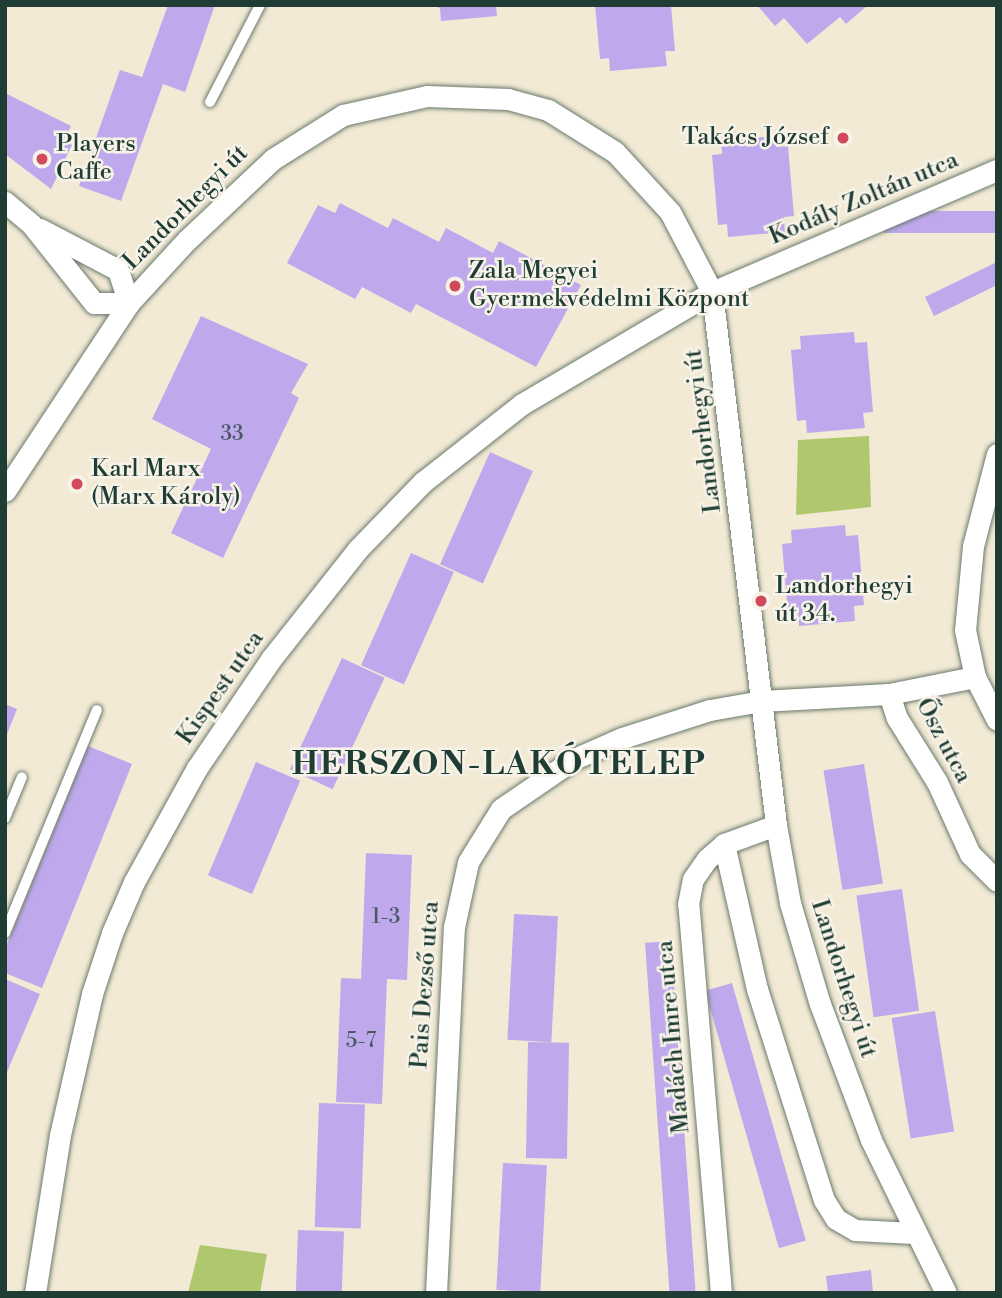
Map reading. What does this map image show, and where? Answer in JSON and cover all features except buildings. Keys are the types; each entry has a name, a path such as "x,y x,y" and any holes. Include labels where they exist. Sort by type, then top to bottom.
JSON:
{"street":[{"name":"Landorhegyi út","path":"5,491 129,303 187,240 302,138 343,114 382,103 453,95 508,99 548,110 615,152 670,212 712,292 776,825 790,903 820,1004 871,1140 914,1233 946,1293"},
{"name":"Kodály Zoltán utca","path":"712,292 997,170"},
{"path":"5,202 32,225 94,303 129,303 118,270 32,225"},
{"name":"Kispest utca","path":"35,1293 51,1183 92,994 134,882 197,768 326,587 423,482 522,404 712,292"},
{"path":"997,454 966,586 965,630 975,677 997,720"},
{"name":"Ősz utca","path":"761,701 890,694 975,677"},
{"name":"Ősz utca","path":"890,694 897,719 937,782 970,854 997,880"},
{"name":"Pais Dezső utca","path":"436,1293 454,927 458,892 480,838 500,809 573,759 664,723 761,701"},
{"name":"Madách Imre utca","path":"721,1293 688,904 693,879 724,844 776,825"},
{"path":"724,844 757,989 824,1200 835,1219 855,1230 914,1233"}],"lane":[{"path":"209,102 260,5"},
{"path":"5,933 97,710"},
{"path":"5,818 22,777"}],"green space":[{"path":"869,436 871,507 796,515 798,440"},
{"path":"200,1245 267,1254 260,1293 188,1293"}],"place":[{"name":"Takács József","path":"843,138"},
{"name":"Players Caffe","path":"42,159"},
{"name":"Zala Megyei Gyermekvédelmi Központ","path":"455,286"},
{"name":"Karl Marx (Marx Károly)","path":"77,484"},
{"name":"Landorhegyi út 34.","path":"761,601"}],"district":[{"name":"HERSZON-LAKÓTELEP","path":"499,764"}]}
